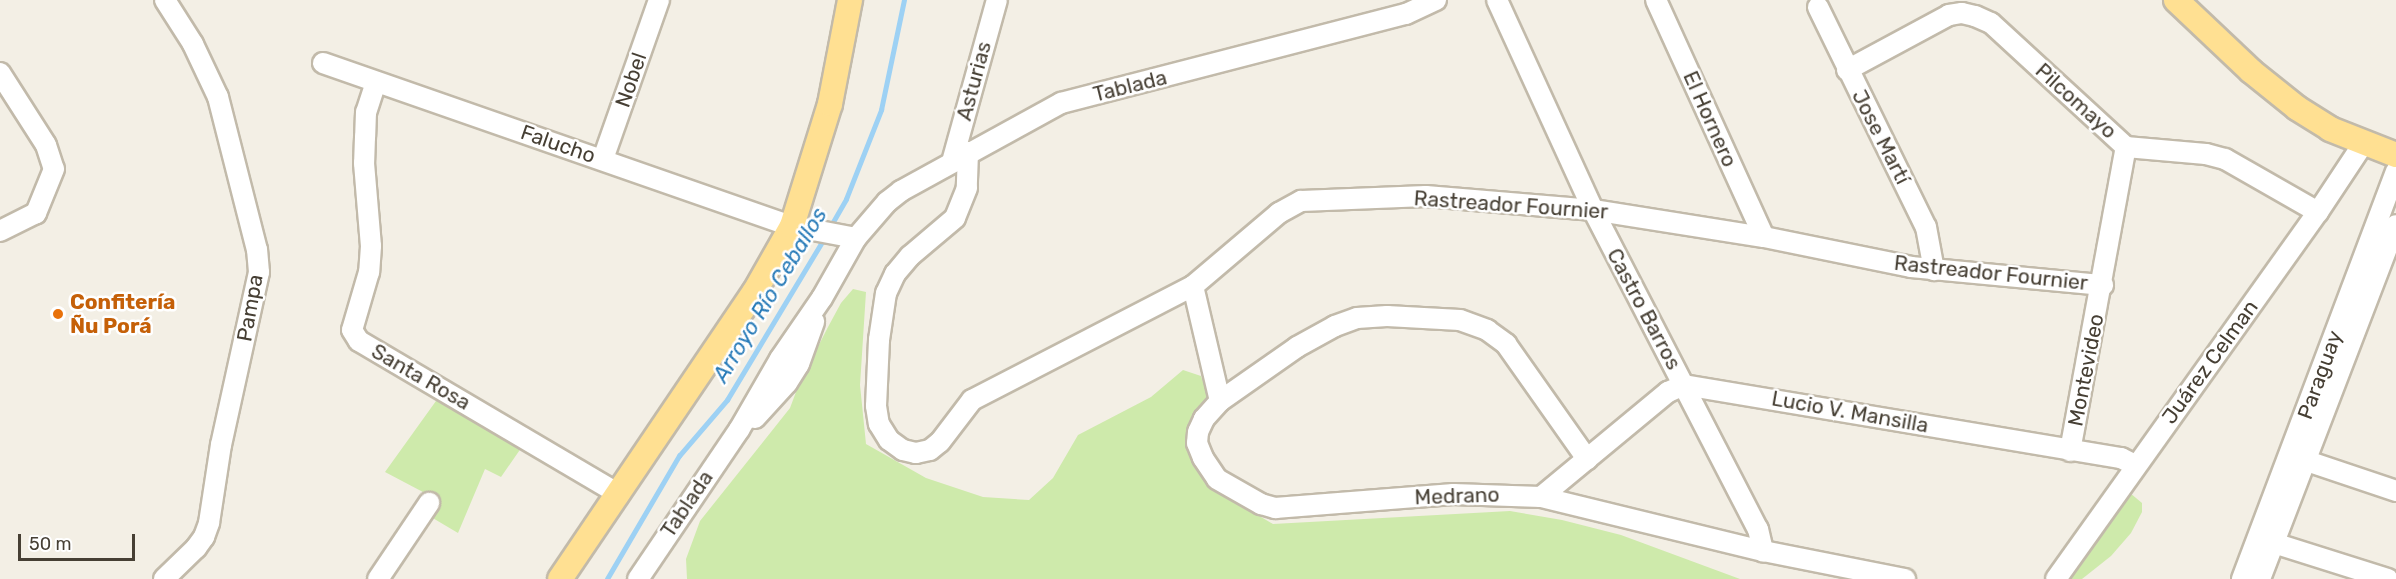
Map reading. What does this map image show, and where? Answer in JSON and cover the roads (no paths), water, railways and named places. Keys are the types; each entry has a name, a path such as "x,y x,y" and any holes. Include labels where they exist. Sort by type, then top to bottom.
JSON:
{"main road":[{"path":"560,579 620,494 754,293 802,228 830,104 850,0"},
{"path":"2176,0 2250,70 2297,108 2330,129 2363,144 2396,155"}],"street":[{"name":"Pampa","path":"164,579 200,542 209,523 221,445 258,272 257,250 218,96 193,44 165,0"},
{"name":"Nobel","path":"603,159 659,0"},
{"name":"Asturias","path":"960,157 996,0"},
{"name":"Tablada","path":"638,579 739,430 780,359 822,298 849,237 887,202 960,157 1061,104 1406,14 1436,0"},
{"name":"Castro Barros","path":"1497,0 1593,210 1758,529 1763,551"},
{"name":"El Hornero","path":"1656,0 1764,237"},
{"name":"Jose Martí","path":"1818,7 1926,227 1934,270"},
{"name":"Pilcomayo","path":"1847,70 1949,15 1962,13 1975,16 1991,23 2126,147 2206,154 2225,159 2318,212"},
{"name":"Falucho","path":"323,63 802,228"},
{"path":"0,73 46,146 54,169 36,213 0,231"},
{"name":"Santa Rosa","path":"376,82 366,112 364,163 371,246 370,263 352,330 359,341 620,494"},
{"name":"Juárez Celman","path":"2056,579 2135,465 2318,212 2363,144"},
{"name":"Montevideo","path":"2070,451 2103,285 2126,147"},
{"name":"Rastreador Fournier","path":"960,157 967,188 955,218 910,256 895,274 886,293 879,340 876,406 879,424 890,441 903,450 916,453 930,450 940,442 972,400 1193,286 1279,213 1301,201 1426,196 1593,210 1764,237 1934,270 2103,285"},
{"name":"Paraguay","path":"2242,579 2266,540 2297,458 2396,171"},
{"name":"Paraguay","path":"2297,458 2396,225"},
{"path":"802,228 849,237"},
{"path":"1193,286 1220,400 1297,347 1335,326 1357,318 1387,316 1460,320 1487,330 1506,344 1587,459"},
{"path":"1541,497 1668,392 1684,385"},
{"name":"Lucio V. Mansilla","path":"1684,385 2121,458 2135,465"},
{"name":"Medrano","path":"1220,400 1198,432 1197,442 1203,458 1217,479 1261,504 1275,508 1453,494 1541,497 1763,551 1905,579"},
{"path":"2297,458 2396,491"},
{"path":"378,579 429,503"},
{"path":"2266,540 2388,579"},
{"name":"Paraguay","path":"2260,579 2266,540"}],"waterway":[{"name":"Arroyo Río Ceballos","path":"830,227 846,199 881,110 904,0"},
{"name":"Arroyo Río Ceballos","path":"607,579 679,456 727,400 825,237"}],"place":[{"name":"Confitería Ñu Porá","path":"58,314"}]}
